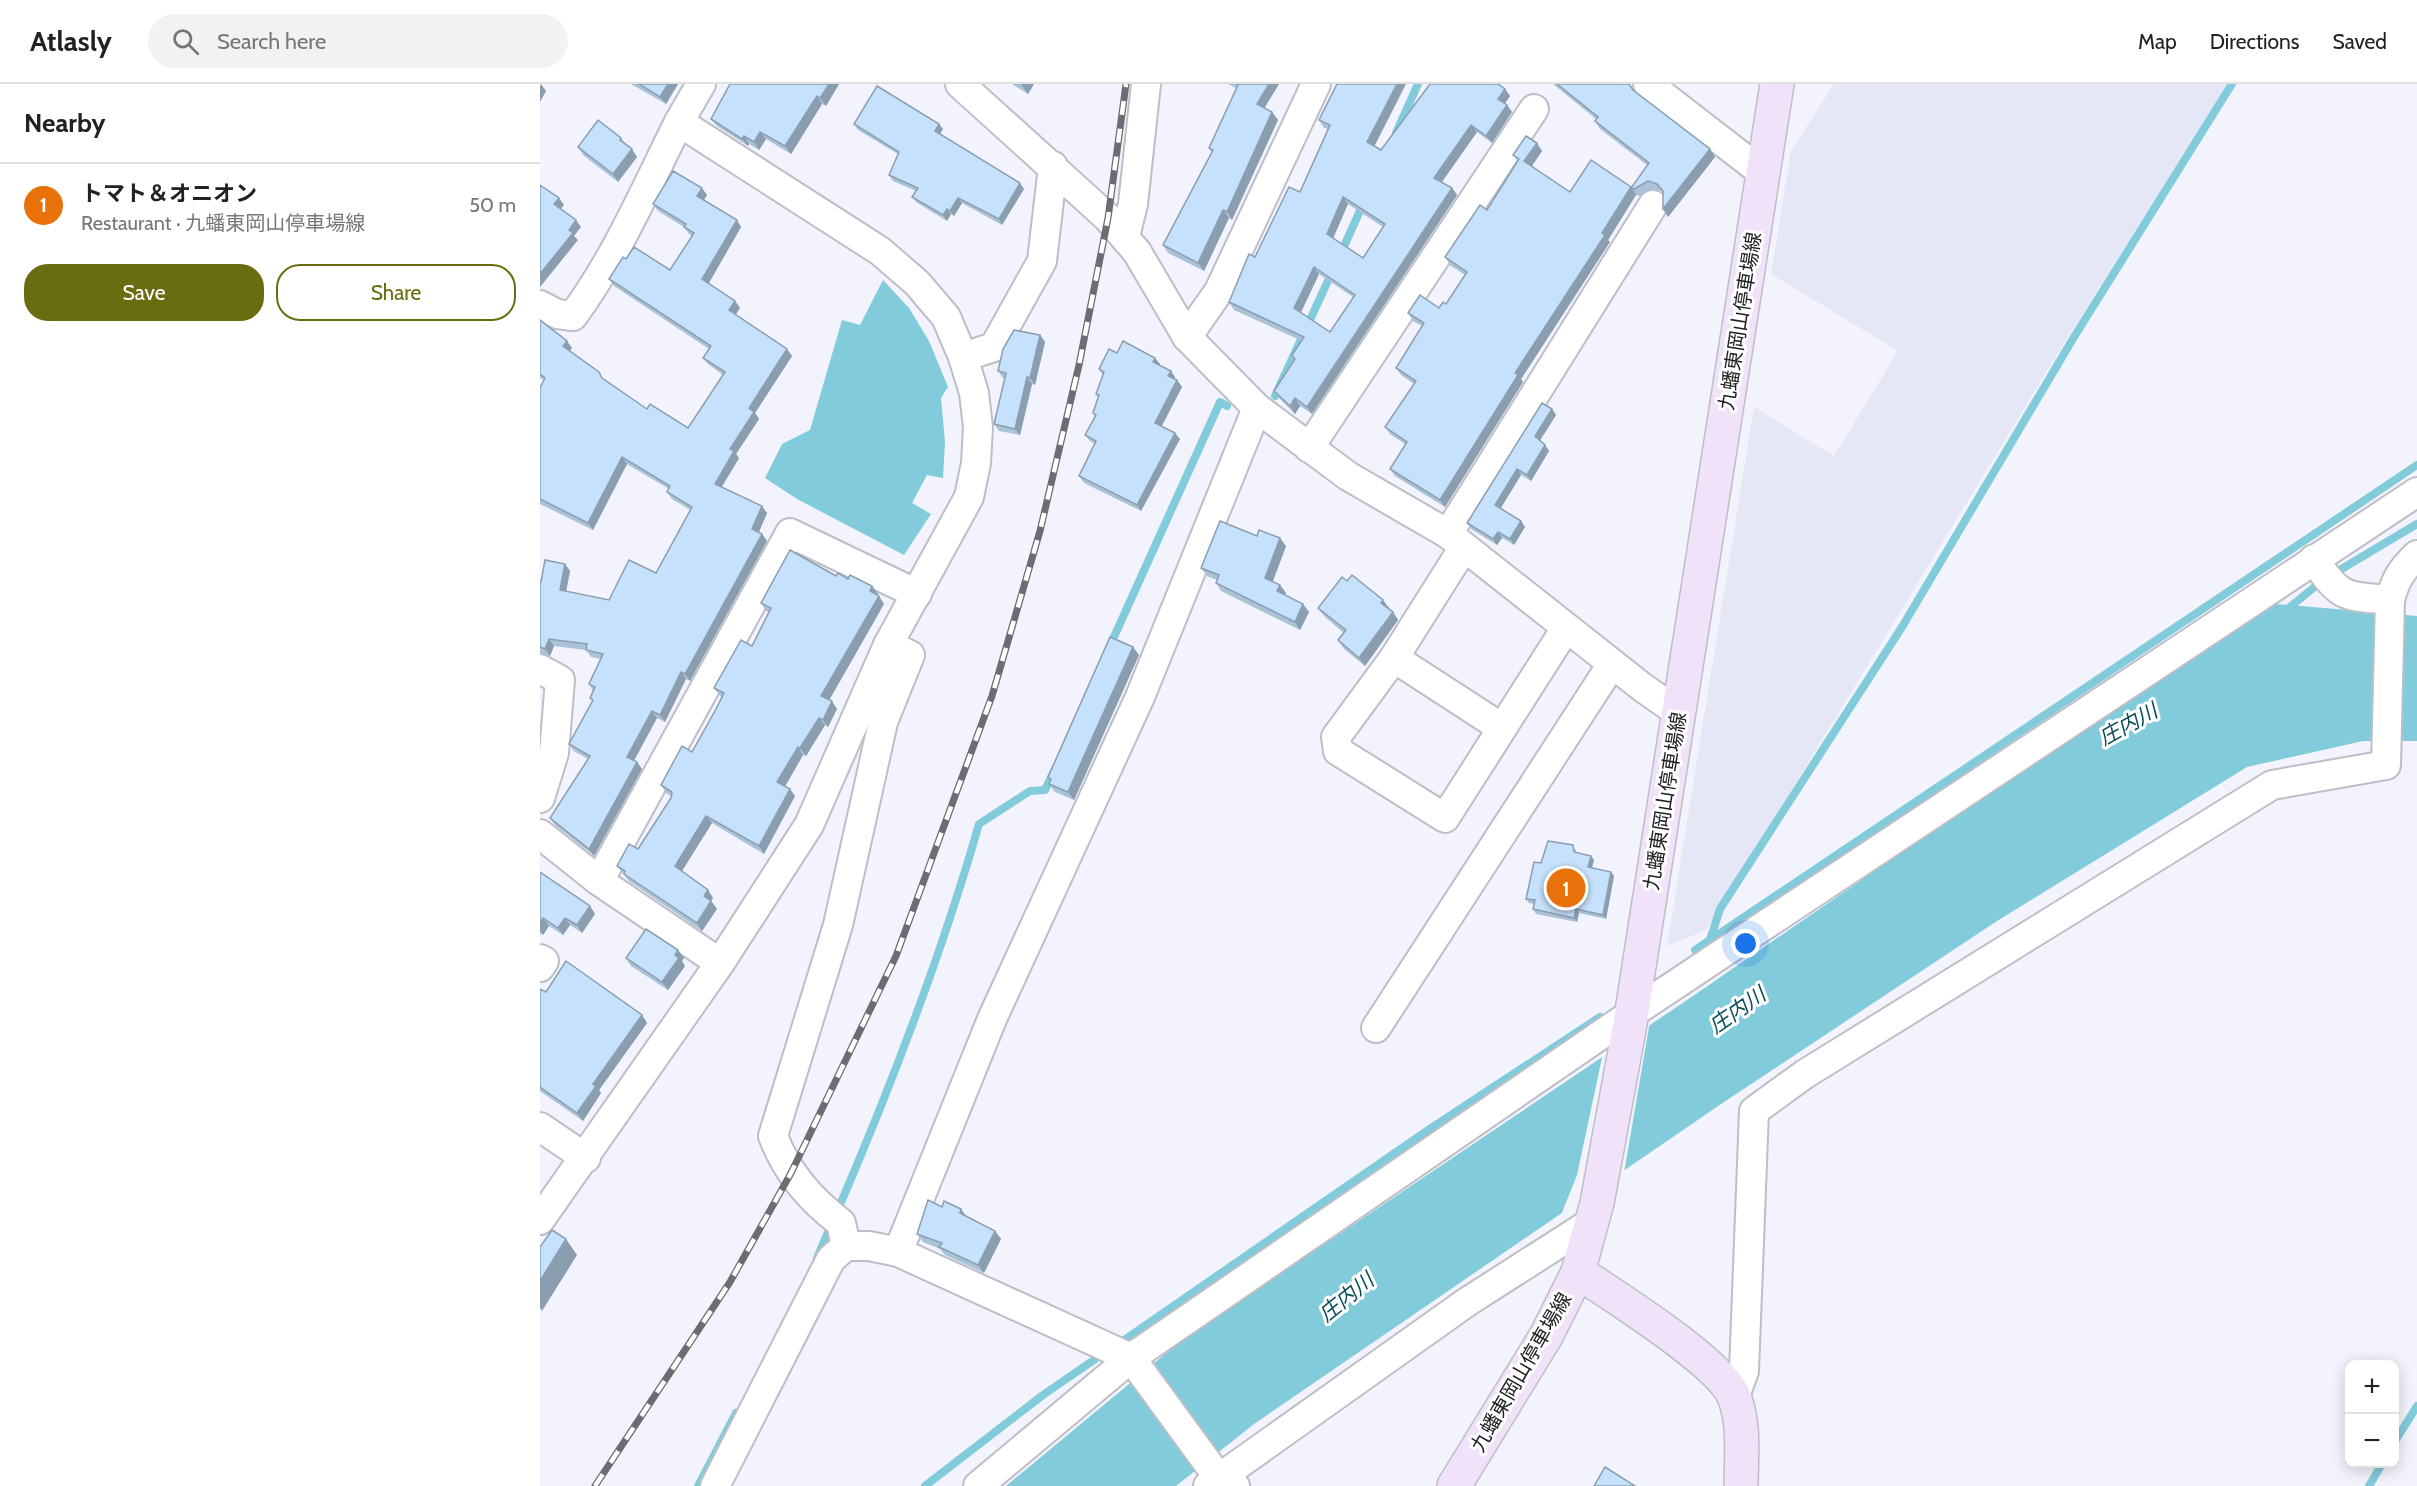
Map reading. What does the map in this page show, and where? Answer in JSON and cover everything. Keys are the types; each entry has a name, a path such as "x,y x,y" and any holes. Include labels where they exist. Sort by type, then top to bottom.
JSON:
{"main road":[{"name":"九蟠東岡山停車場線","path":"1454,1486 1546,1336 1578,1272 1594,1212 1631,1019 1777,84"},
{"path":"1578,1272 1703,1359 1735,1396 1742,1426 1741,1486"}],"street":[{"path":"540,305 557,314 573,316 597,284 621,242 679,122 701,84"},
{"path":"960,84 1053,166 1125,237 1137,252 1174,321 1257,408 1348,476 1456,540 1612,664 1679,713"},
{"path":"1125,237 1133,204 1146,84"},
{"path":"1187,337 1219,291 1316,84"},
{"path":"1648,84 1763,173"},
{"path":"1309,448 1534,109"},
{"path":"540,1220 586,1158 720,963 809,825 888,645 969,497 976,463 978,427 974,393 963,357 946,317 917,283 880,251 679,122"},
{"path":"963,357 994,347 1042,261 1053,166"},
{"path":"1566,628 1445,818 1338,751 1336,737 1394,658 1456,540 1653,205"},
{"path":"898,1252 992,1019 1140,697 1257,408"},
{"path":"978,1486 1122,1355 1631,1019 2316,562 2417,492"},
{"path":"599,881 789,533 917,594"},
{"path":"1735,1396 1744,1371 1754,1110 1805,1074 2272,785 2386,765 2389,605 2394,583 2403,568 2417,555"},
{"path":"2316,562 2334,588 2348,596 2389,605"},
{"path":"846,1246 841,1223 818,1205 784,1164 773,1136 838,925 883,722 910,655 888,645"},
{"path":"1394,658 1502,728"},
{"path":"1376,1029 1612,664"},
{"path":"540,669 560,680 554,753 540,798"},
{"path":"540,834 599,881 720,963"},
{"path":"540,959 544,961 540,967"},
{"path":"540,1127 586,1158"},
{"path":"715,1486 831,1259 846,1246 869,1246 898,1252 1122,1355 1219,1480 1594,1212"}],"shaded area":[{"path":"1834,84 2228,84 2069,335 1706,930 1667,946 1754,407 1834,456 1898,351 1771,274 1791,151"}],"water":[{"path":"883,280 909,308 929,341 948,387 941,398 945,442 943,478 927,475 912,503 931,514 904,555 797,499 765,478 782,444 810,430 842,320 860,325"},
{"name":"庄内川","path":"2264,603 2417,616 2417,741 2363,741 2247,767 1997,921 1721,1104 1254,1424 1176,1486 1006,1486 1182,1340 1693,996"}],"pier":[{"path":"1650,1021 1624,1173 1561,1215 1577,1175 1603,1053"}],"building":[{"path":"639,84 668,84 660,97"},
{"path":"730,84 829,84 820,98 817,96 785,146 760,132 754,142 744,136 742,139 711,119"},
{"path":"1237,84 1269,84 1257,104 1272,112 1227,212 1223,210 1198,263 1163,245 1213,150 1209,148"},
{"path":"1337,84 1397,84 1367,142 1381,150 1430,84 1498,84 1505,89 1498,99 1507,105 1486,136 1471,125 1434,178 1452,188 1307,407 1295,398 1290,406 1274,391 1295,359 1292,355 1304,337 1229,302 1249,254 1255,257 1289,187 1300,192 1330,125 1319,120","holes":["1343,197 1385,224 1363,258 1327,234","1314,267 1355,295 1330,332 1294,308"]},
{"path":"1557,84 1629,84 1633,90 1710,149 1663,209 1663,191 1657,184 1648,181 1634,189 1631,188 1649,163 1595,121 1598,117"},
{"path":"877,86 939,124 935,131 1020,183 999,219 958,198 950,211 947,209 943,215 912,197 918,188 889,175 899,152 854,124"},
{"path":"598,120 632,149 613,174 578,147"},
{"path":"1526,136 1537,143 1524,161 1570,192 1591,160 1631,187 1602,233 1605,235 1515,373 1518,375 1440,500 1390,469 1407,442 1385,427 1416,381 1396,368 1424,323 1408,313 1420,295 1439,308 1443,302 1446,304 1467,272 1445,257 1480,205 1487,210 1519,159 1513,155"},
{"path":"673,171 702,188 697,196 737,220 702,279 735,301 729,310 787,349 749,408 754,412 730,449 734,451 715,484 762,506 752,529 762,534 685,674 681,672 660,715 652,711 627,757 637,762 589,849 550,818 590,756 569,744 593,700 590,698 595,687 589,684 603,654 586,650 587,644 549,639 545,649 540,647 540,582 545,560 565,564 560,590 609,600 629,560 656,573 692,507 667,492 670,486 622,457 588,523 540,499 540,388 545,378 540,374 540,320 567,341 563,346 599,372 602,378 647,409 650,404 688,428 725,372 703,358 711,346 609,279 623,257 626,259 634,247 670,270 694,233 684,227 686,224 653,204"},
{"path":"540,185 559,198 554,204 576,220 569,230 573,233 540,274"},
{"path":"1014,330 1040,335 1015,429 994,424 1006,373 998,371 1003,349"},
{"path":"1123,341 1155,358 1153,362 1171,371 1168,376 1177,380 1155,423 1175,433 1137,505 1079,476 1096,441 1085,435 1096,415 1093,413 1099,395 1096,394 1104,372 1099,369 1109,349 1117,353"},
{"path":"1542,403 1552,409 1535,436 1545,445 1527,475 1517,469 1495,505 1521,521 1510,539 1498,532 1493,539 1467,523"},
{"path":"1220,521 1257,536 1259,530 1280,538 1265,578 1280,585 1277,591 1303,604 1295,622 1216,583 1219,575 1201,568"},
{"path":"790,550 836,576 838,573 848,579 850,575 872,586 870,591 879,596 821,696 832,701 823,720 819,718 777,782 790,789 759,846 706,816 675,866 708,890 704,896 711,901 697,923 624,874 625,871 617,866 629,844 638,849 671,798 672,792 661,785 682,746 692,752 716,709 724,693 714,688 741,640 752,646 771,608 761,603"},
{"path":"1352,575 1383,600 1381,603 1393,612 1359,658 1338,640 1346,630 1318,608 1342,577 1347,581"},
{"path":"1110,637 1133,647 1068,792 1049,784 1051,779 1048,777"},
{"path":"1548,841 1573,845 1574,852 1591,856 1588,867 1611,872 1603,915 1576,909 1574,918 1533,909 1535,900 1526,899 1534,862 1541,863"},
{"path":"540,872 590,906 577,925 565,918 558,928 543,918 540,923"},
{"path":"646,929 678,950 675,955 679,958 662,982 626,958"},
{"path":"566,961 642,1015 593,1084 596,1086 577,1113 540,1087 540,989 546,992"},
{"path":"928,1200 942,1207 944,1201 961,1209 960,1213 995,1231 978,1265 939,1247 942,1243 917,1234"},
{"path":"552,1230 566,1239 540,1281 540,1247"},
{"path":"1605,1467 1635,1486 1594,1486"}],"waterway":[{"path":"1396,133 1418,84"},
{"path":"1710,940 1720,909 1902,627 2074,337 2232,84"},
{"path":"1341,253 1363,204"},
{"path":"1275,396 1332,272"},
{"path":"1109,648 1220,402 1227,406"},
{"path":"1695,950 2417,465"},
{"path":"2333,574 2417,524"},
{"path":"2285,611 2322,581"},
{"path":"837,1212 877,1116 932,971 979,824 1030,791 1045,790 1054,771"},
{"path":"1117,1345 1428,1130 1600,1017"},
{"path":"817,1258 832,1223"},
{"path":"925,1486 1043,1395 1104,1353"},
{"path":"2399,1435 2417,1406"},
{"path":"698,1486 736,1413"},
{"path":"2369,1486 2380,1468"}],"railway":[{"path":"595,1486 730,1282 791,1173 896,956 992,696 1040,531 1079,365 1108,218 1126,84"}],"place":[{"name":"トマト＆オニオン","path":"1566,888"}]}
